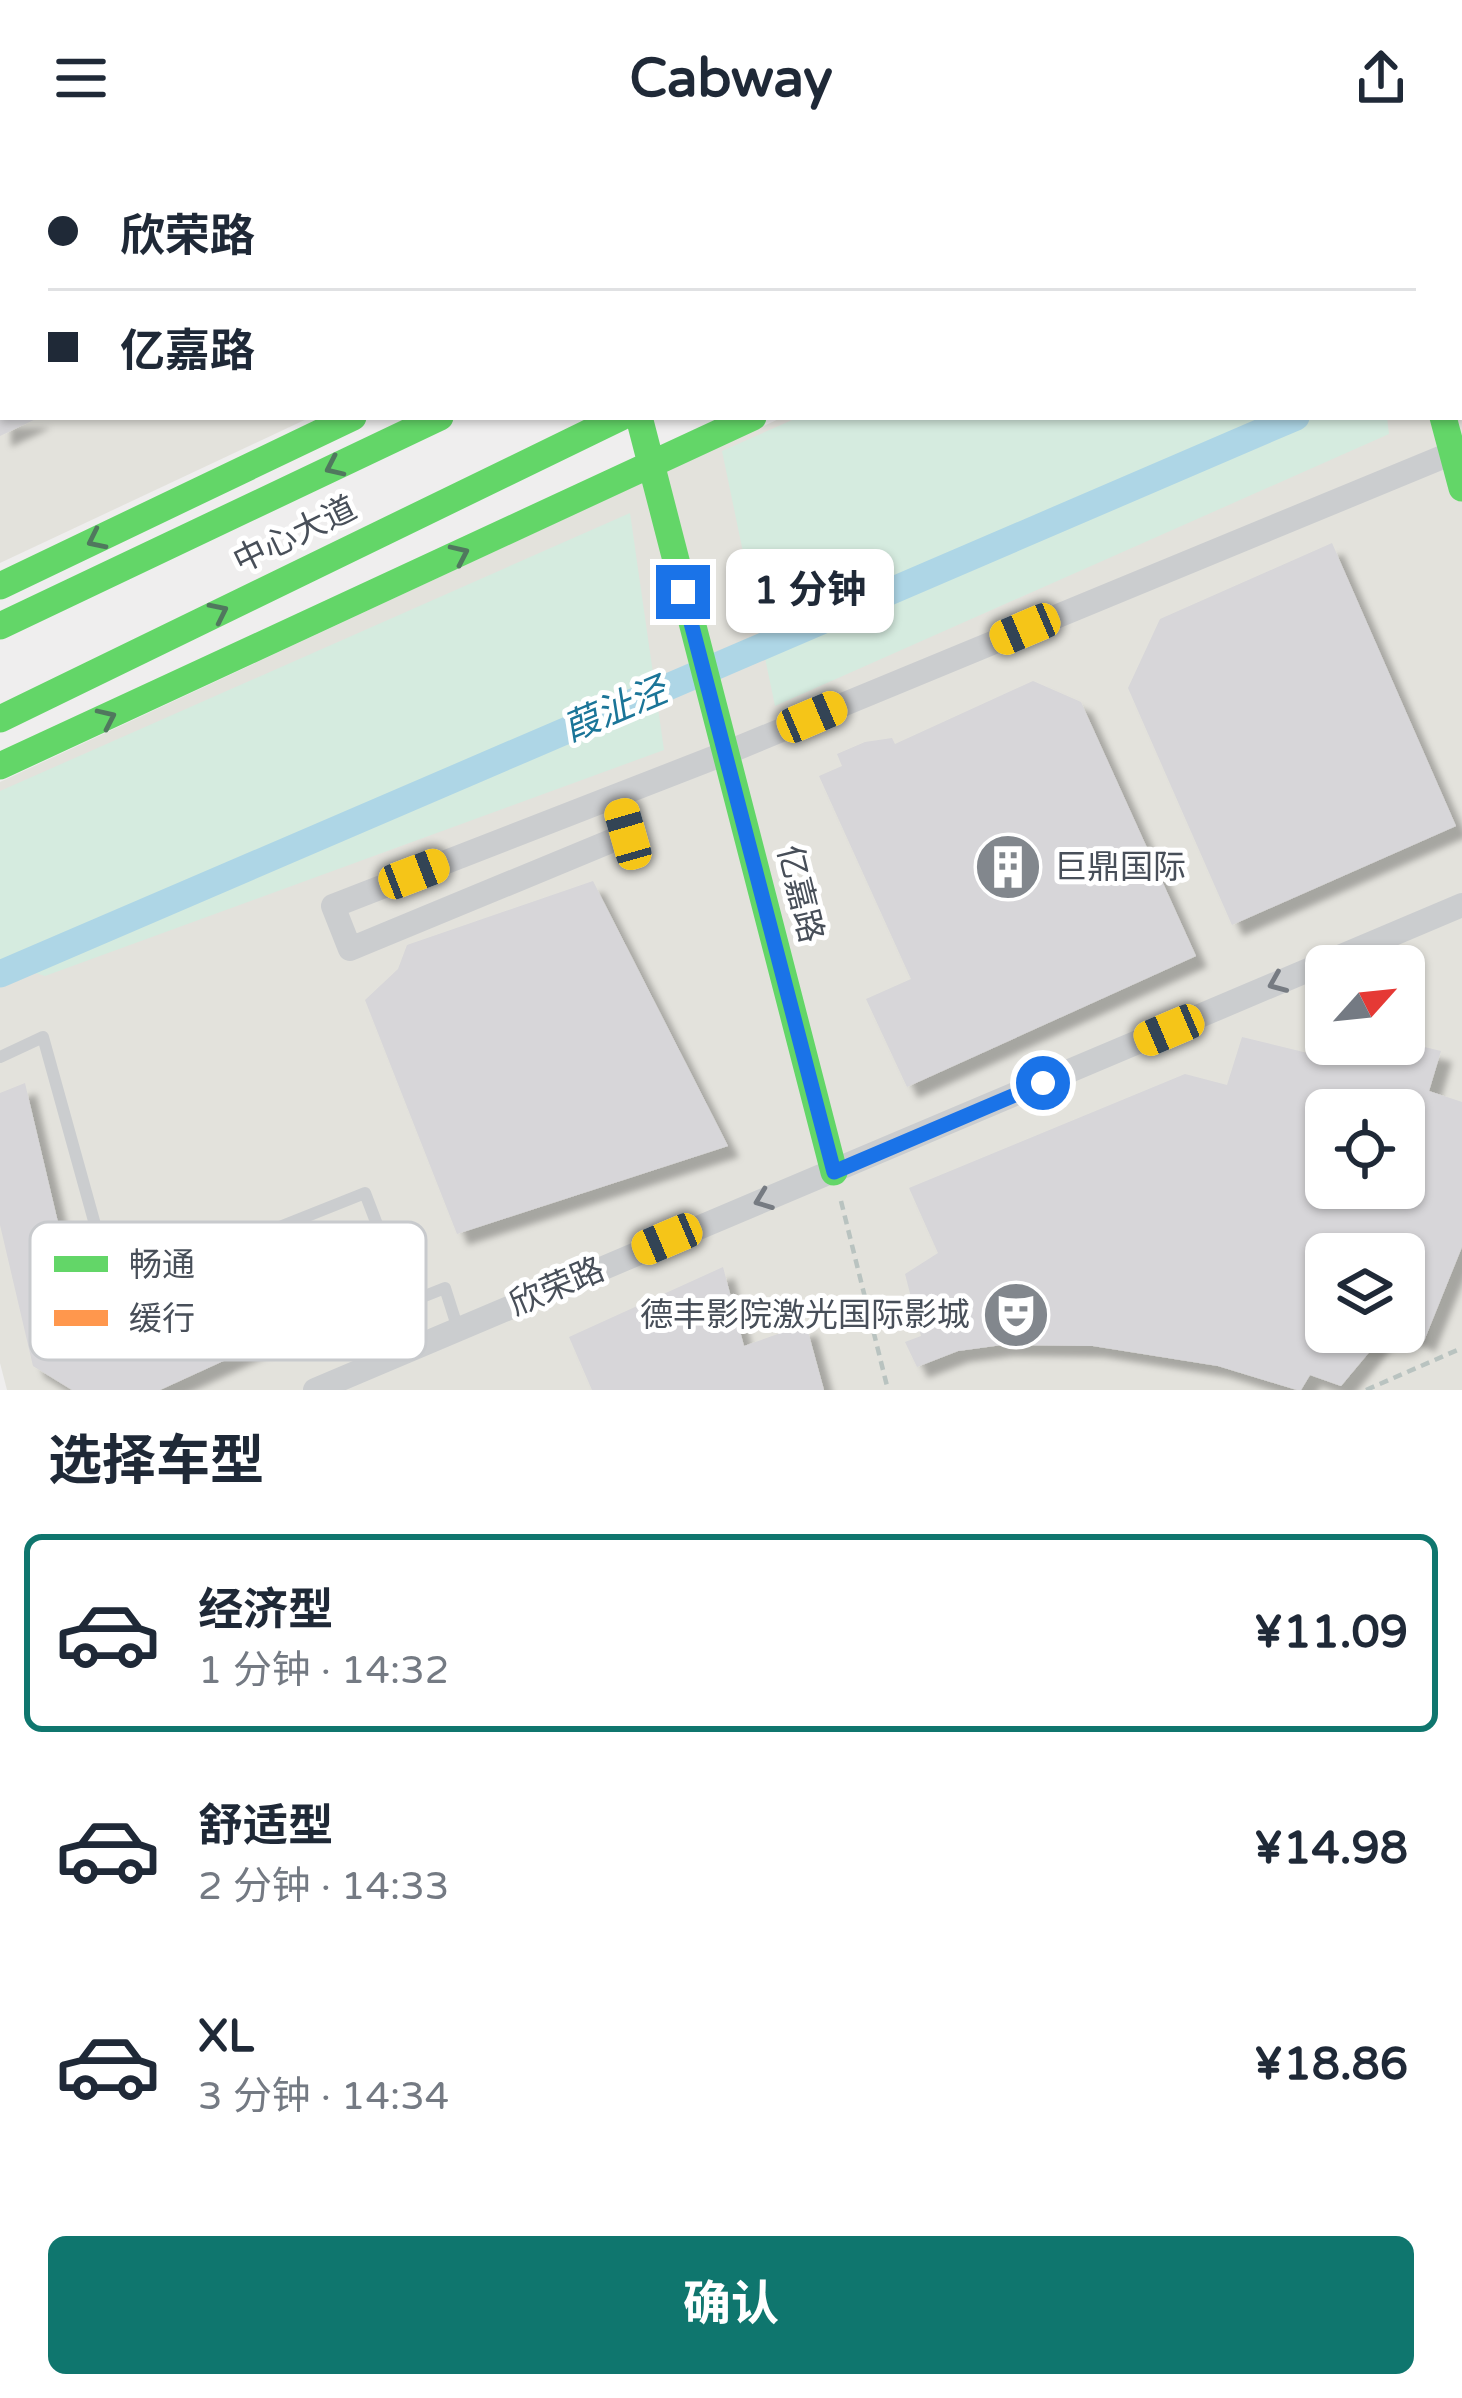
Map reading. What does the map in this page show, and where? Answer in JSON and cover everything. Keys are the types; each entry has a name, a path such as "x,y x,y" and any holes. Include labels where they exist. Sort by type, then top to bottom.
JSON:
{"main road":[{"path":"0,586 347,420"},
{"name":"中心大道","path":"0,626 434,420"},
{"name":"中心大道","path":"0,719 615,420"},
{"name":"亿嘉路","path":"640,420 834,1172"},
{"path":"0,766 746,420"},
{"path":"1444,420 1457,451 1462,488"},
{"path":"0,737 33,703"}],"street":[{"path":"617,796 628,834 350,949 333,906 726,752 1457,451"},
{"name":"欣荣路","path":"426,1343 1462,905"},
{"name":"欣荣路","path":"315,1390 385,1360"}],"lane":[{"path":"0,1057 43,1037 94,1222"},
{"path":"292,1222 365,1193 376,1222"},
{"path":"426,1295 445,1288 458,1329"}],"path":[{"path":"834,1172 888,1390"},
{"path":"1366,1390 1462,1348"}],"shaded area":[{"path":"0,420 305,420 0,563"},
{"path":"777,420 1462,420 1462,1390 7,1390 0,1363 0,782"}],"green space":[{"path":"792,420 1387,420 1389,434 775,706 722,451"},
{"path":"630,513 664,750 45,976 0,962 0,791"}],"building":[{"path":"0,420 34,420 0,436"},
{"path":"1332,543 1456,826 1232,925 1128,688 1160,619"},
{"name":"巨鼎国际","path":"1033,681 1081,702 1196,956 907,1087 866,999 911,979 819,776 842,766 837,754 865,742 892,738 895,744"},
{"path":"593,881 728,1146 457,1234 365,1000 398,969 407,945"},
{"path":"1242,1037 1305,1052 1305,1065 1425,1065 1425,1047 1441,1051 1429,1091 1462,1102 1462,1247 1425,1339 1425,1233 1305,1233 1305,1353 1368,1353 1341,1386 1310,1375 1297,1390 1218,1366 1093,1346 1002,1345 958,1351 917,1367 905,1342 921,1336 905,1274 938,1253 909,1188 1185,1074 1227,1085"},
{"path":"25,1083 58,1222 30,1222 30,1353 0,1225 0,1093"},
{"path":"723,1267 744,1346 806,1324 824,1390 592,1390 569,1337"},
{"path":"32,1360 225,1360 160,1390 72,1390 33,1366"}],"waterway":[{"name":"葭沚泾","path":"0,974 1289,420"}],"traffic: fast":[{"path":"0,586 347,420"},
{"path":"0,626 434,420"},
{"path":"0,719 615,420"},
{"path":"640,420 834,1172"},
{"path":"0,766 747,420"},
{"path":"1444,420 1462,488"}],"place":[{"name":"巨鼎国际","path":"1008,867"},
{"name":"德丰影院激光国际影城","path":"1016,1315"}],"route":[{"path":"683,592 834,1172 1043,1083"}]}
